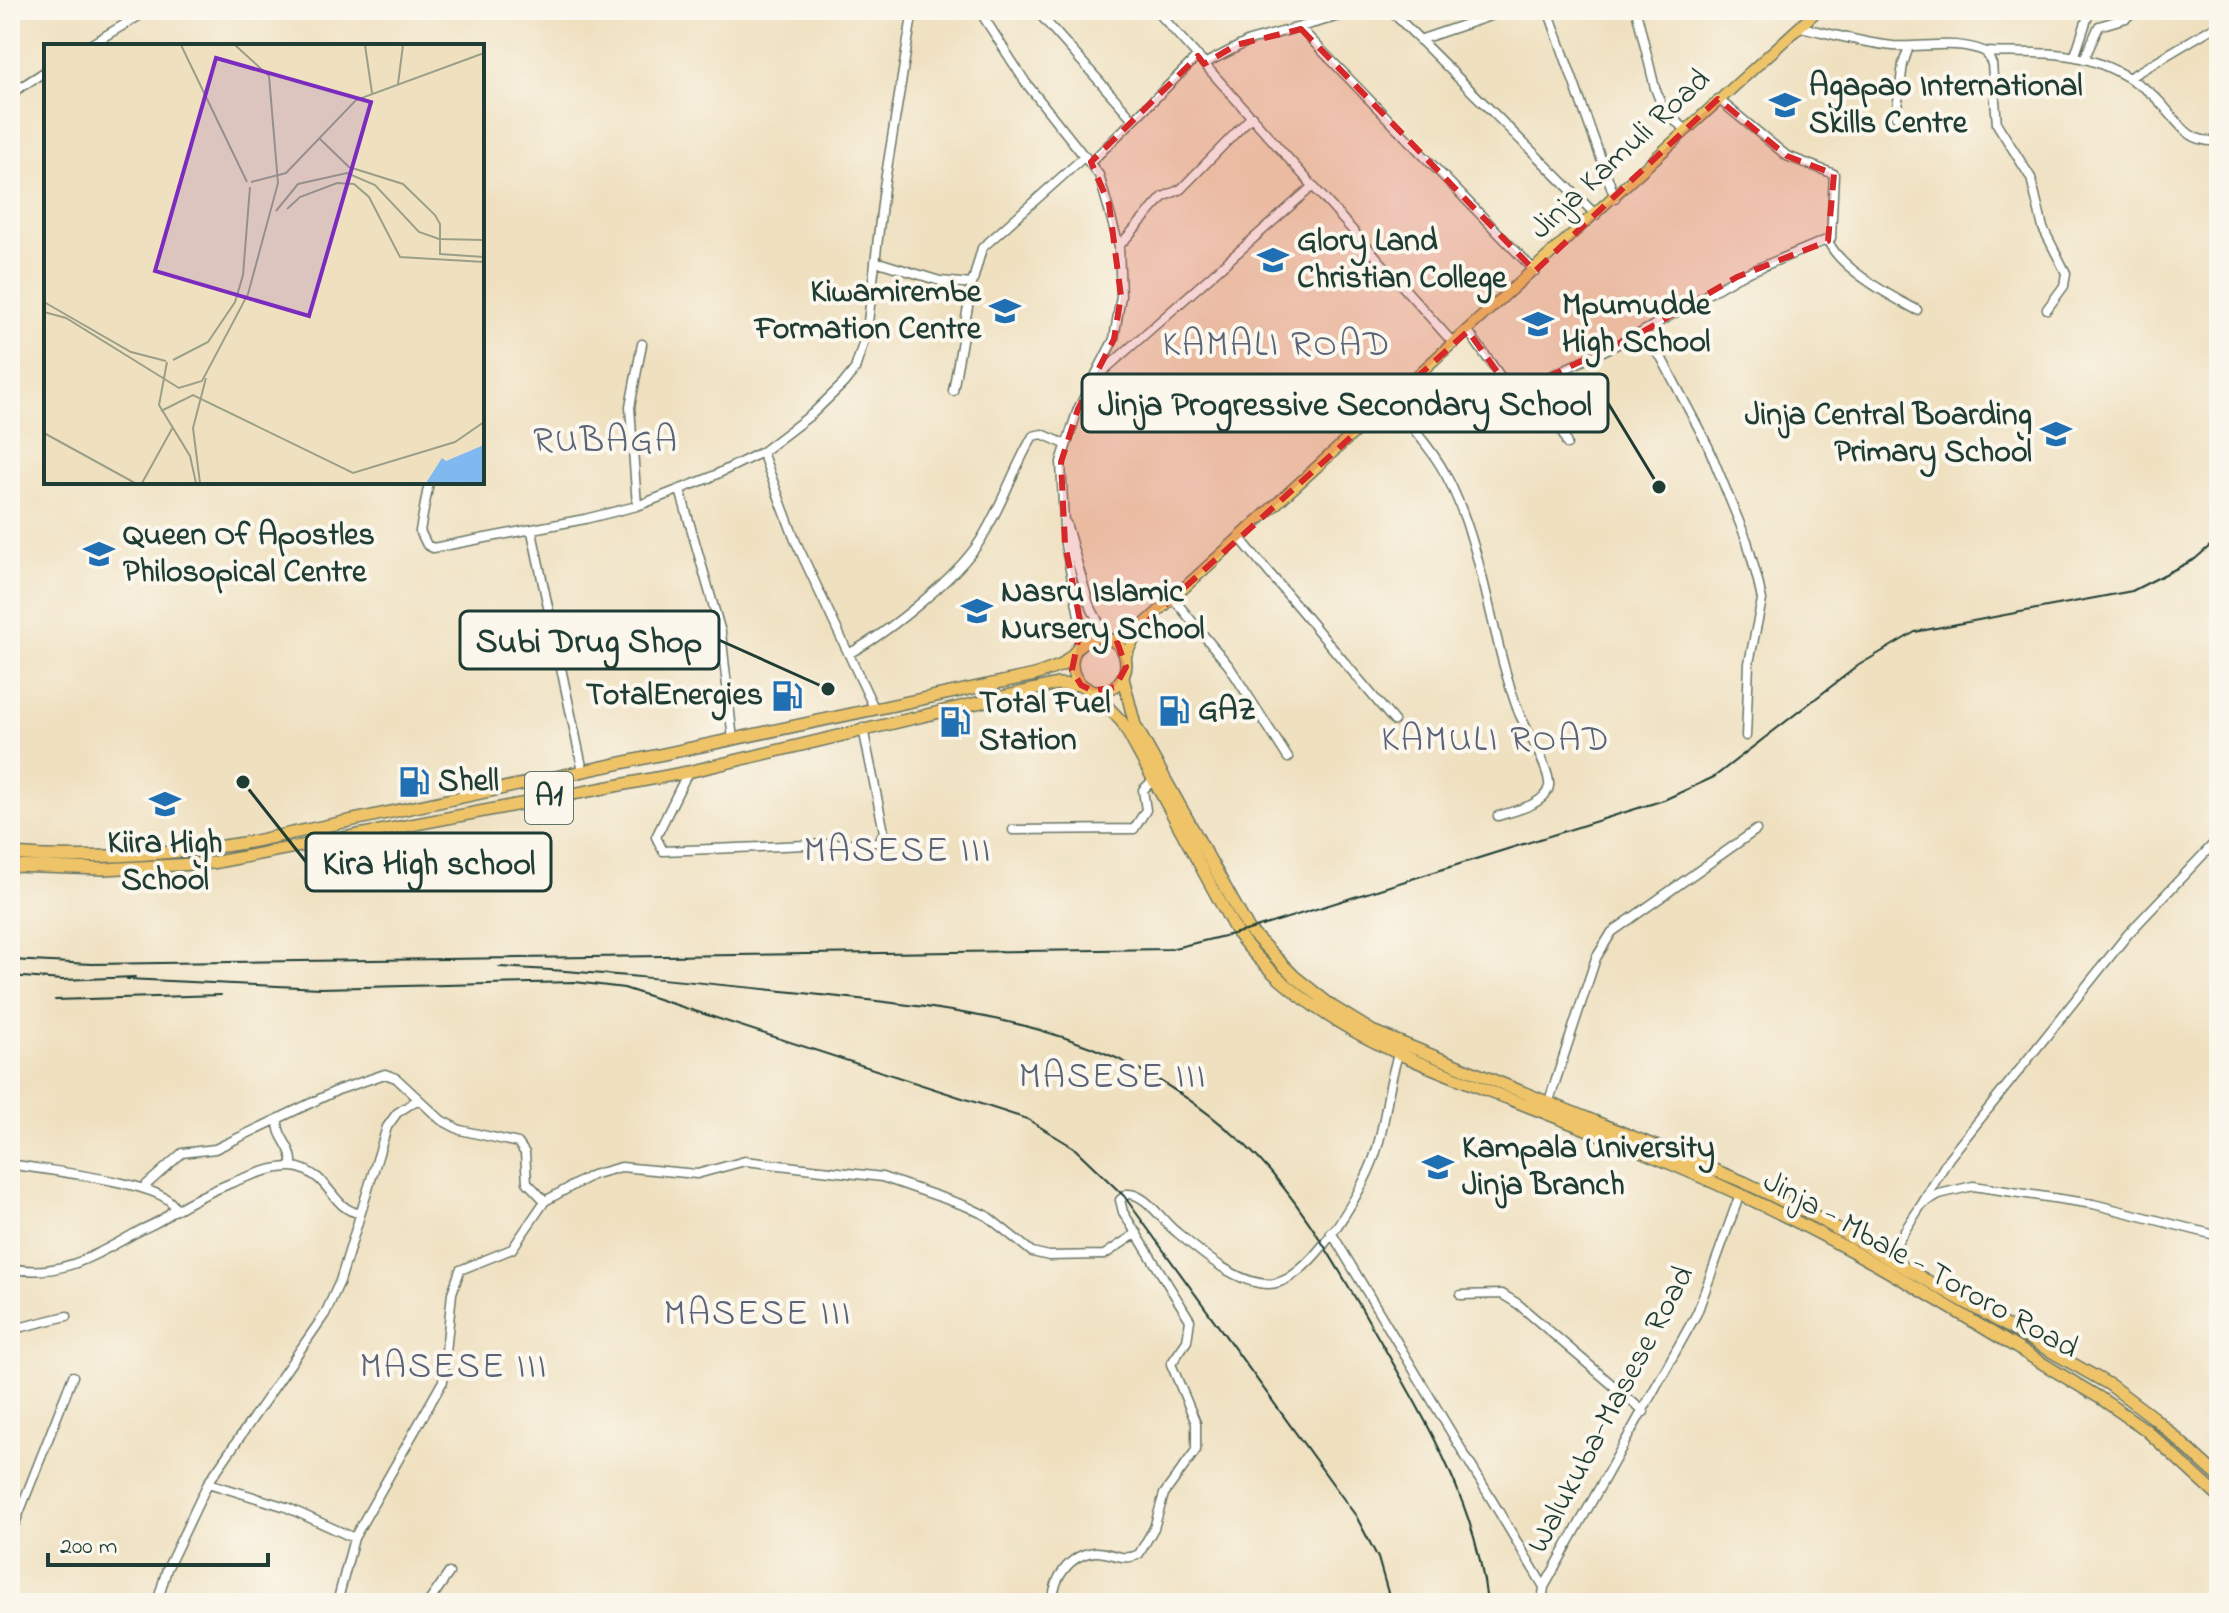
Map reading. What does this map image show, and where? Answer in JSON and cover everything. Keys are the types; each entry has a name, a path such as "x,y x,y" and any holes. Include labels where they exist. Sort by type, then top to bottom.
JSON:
{"highway":[{"name":"A1","path":"10,854 102,856 208,849 1035,675 1062,665 1076,650 1097,637 1110,640"},
{"path":"1076,650 1072,670 1081,685 1093,691 1105,691 1123,678 1125,657 1110,640"},
{"name":"Jinja - Mbale - Tororo Road","path":"1123,678 1135,725 1249,930 1294,976 1333,1007 1372,1031 1744,1182 1888,1256 2110,1385 2154,1418 2219,1477"},
{"name":"A1","path":"10,866 130,869 212,863 688,772 1057,684 1081,685"},
{"name":"Jinja - Mbale - Tororo Road","path":"1093,691 1122,722 1237,933 1260,963 1324,1016 1398,1055 1740,1194 1882,1267 2100,1398 2145,1429 2219,1497"}],"main road":[{"name":"Jinja Kamuli Road","path":"1125,657 1140,628 1172,597 1615,198 1718,99 1801,27 1813,12"},
{"name":"Jinja Kamuli Road","path":"1110,640 1140,628"}],"street":[{"path":"91,44 149,10"},
{"path":"429,484 420,531 427,545 433,548 532,532 637,506 680,490 762,452 812,414 855,369 867,331 913,10"},
{"path":"979,10 1019,73 1088,159 1105,187 1119,246 1121,296 1114,339 1065,444 1061,479 1065,544 1081,626 1076,650"},
{"path":"1036,10 1132,118"},
{"path":"1156,10 1454,344"},
{"path":"953,391 972,284 982,248 1201,60 1236,45 1362,10"},
{"path":"1390,10 1596,215"},
{"path":"1419,40 1508,10"},
{"path":"1548,10 1615,198"},
{"path":"1636,10 1665,114 1686,129"},
{"path":"2080,56 2090,10"},
{"path":"2080,56 2099,26 2126,18 2136,10"},
{"path":"2130,77 2219,24"},
{"path":"1801,27 1873,44 1909,47 1957,44 1986,52 2080,56 2110,65 2130,77 2165,104 2189,137 2203,142 2219,141"},
{"path":"1301,29 1535,271"},
{"path":"1896,116 1903,64 1909,47"},
{"path":"1986,52 1992,64 1997,124 2031,178 2043,228 2066,273 2064,286 2047,309"},
{"path":"10,94 44,72"},
{"path":"1468,331 1508,387 1518,391 1637,335 1737,277 1828,241 1832,234 1834,174 1787,156 1718,99"},
{"path":"1119,246 1163,197 1181,189 1252,116"},
{"path":"1096,378 1313,186"},
{"path":"1828,241 1835,256 1849,269 1917,310"},
{"path":"875,261 940,281 972,284"},
{"path":"1637,335 1661,357 1708,446 1747,541 1758,581 1762,600 1749,663 1746,736"},
{"path":"637,506 630,407 642,344"},
{"path":"1542,380 1567,444"},
{"path":"1389,401 1442,468 1457,499 1479,570 1500,657 1548,777 1548,790 1543,797 1498,816"},
{"path":"850,653 884,632 973,550 997,510 1033,436 1042,434 1065,444"},
{"path":"762,452 795,540 875,710"},
{"path":"680,490 721,632 733,740"},
{"path":"1063,515 1089,604 1110,640"},
{"path":"532,532 583,771"},
{"path":"1239,537 1394,721"},
{"path":"1172,597 1219,652 1288,758"},
{"path":"688,772 659,832 659,848 663,851 882,840 884,832 863,728"},
{"path":"1013,830 1134,829 1146,810 1143,790 1153,780"},
{"path":"1549,1101 1596,958 1612,932 1756,830"},
{"path":"1888,1256 1949,1158 2128,934 2219,838"},
{"path":"1054,1603 1054,1585 1061,1574 1084,1555 1104,1553 1121,1558 1139,1554 1154,1528 1164,1494 1196,1450 1196,1423 1171,1364 1187,1341 1190,1320 1120,1200 1127,1194 1139,1196 1162,1220 1215,1261 1253,1281 1281,1283 1295,1276 1331,1232 1373,1161 1398,1055"},
{"path":"144,1187 182,1153 215,1149 338,1090 381,1074 396,1078 417,1100 460,1130 518,1143 525,1153 527,1182 545,1201"},
{"path":"157,1603 167,1569 208,1483 320,1324 340,1281 387,1127 397,1113 417,1100"},
{"path":"278,1120 279,1133 292,1153 292,1166"},
{"path":"337,1603 354,1538 443,1381 452,1293 460,1270 512,1249 521,1242 545,1201 607,1170 621,1167 697,1174 733,1162 762,1161 882,1177 977,1211 1032,1252 1049,1256 1104,1255 1137,1233"},
{"path":"10,1164 144,1187 188,1202"},
{"path":"10,1268 47,1269 91,1260 188,1202 277,1168 292,1166 309,1171 329,1188 343,1207 359,1213"},
{"path":"1922,1204 1939,1194 1973,1186 2093,1204 2219,1236"},
{"name":"Walukuba-Masese Road","path":"1542,1603 1544,1587 1644,1412 1711,1281 1740,1194"},
{"path":"166,1196 174,1204 173,1212"},
{"path":"1331,1232 1544,1587"},
{"path":"1461,1295 1502,1294 1518,1304 1644,1412"},
{"path":"10,1330 67,1316"},
{"path":"10,1536 73,1376"},
{"path":"208,1483 286,1507 354,1538"},
{"path":"428,1603 449,1573"}],"highlighted area":[{"path":"1301,29 1535,271 1718,99 1787,156 1834,174 1828,241 1737,277 1637,335 1518,391 1508,387 1468,331 1140,628 1116,639 1126,667 1115,687 1093,691 1081,685 1072,670 1081,626 1065,544 1061,462 1078,409 1114,339 1121,296 1109,204 1091,162 1198,56 1204,64 1236,45"}],"railway":[{"path":"10,960 92,964 1170,949 1249,930 1664,800 1714,777 1859,665 1915,632 2132,591 2195,559 2219,538"},
{"path":"499,967 720,985 971,1014 1027,1026 1080,1043 1133,1066 1184,1096 1234,1135 1276,1178 1345,1280 1446,1462 1472,1531 1487,1603"},
{"path":"10,976 62,980 135,977"},
{"path":"127,979 321,988 575,982 624,988 1027,1119 1073,1147 1124,1196 1356,1516 1378,1558 1391,1603"},
{"path":"55,1000 221,995"}],"place":[{"name":"Agapao International Skills Centre","path":"1785,105"},
{"name":"Glory Land Christian College","path":"1273,260"},
{"name":"Kiwamirembe Formation Centre","path":"1005,311"},
{"name":"Mpumudde High School","path":"1538,324"},
{"name":"Jinja Central Boarding Primary School","path":"2056,434"},
{"name":"Jinja Progressive Secondary School","path":"1659,487"},
{"name":"Queen Of Apostles Philosopical Centre","path":"99,554"},
{"name":"Nasru Islamic Nursery School","path":"977,611"},
{"name":"Subi Drug Shop","path":"828,689"},
{"name":"TotalEnergies","path":"787,696"},
{"name":"GAZ","path":"1174,711"},
{"name":"Total Fuel Station","path":"955,722"},
{"name":"Kira High school","path":"243,782"},
{"name":"Shell","path":"414,782"},
{"name":"Kiira High School","path":"165,804"},
{"name":"Kampala University Jinja Branch","path":"1438,1167"}],"district":[{"name":"KAMALI ROAD","path":"1277,346"},
{"name":"RUBAGA","path":"606,442"},
{"name":"KAMULI ROAD","path":"1496,741"},
{"name":"MASESE III","path":"898,852"},
{"name":"MASESE III","path":"1113,1078"},
{"name":"MASESE III","path":"758,1315"},
{"name":"MASESE III","path":"454,1368"}]}
